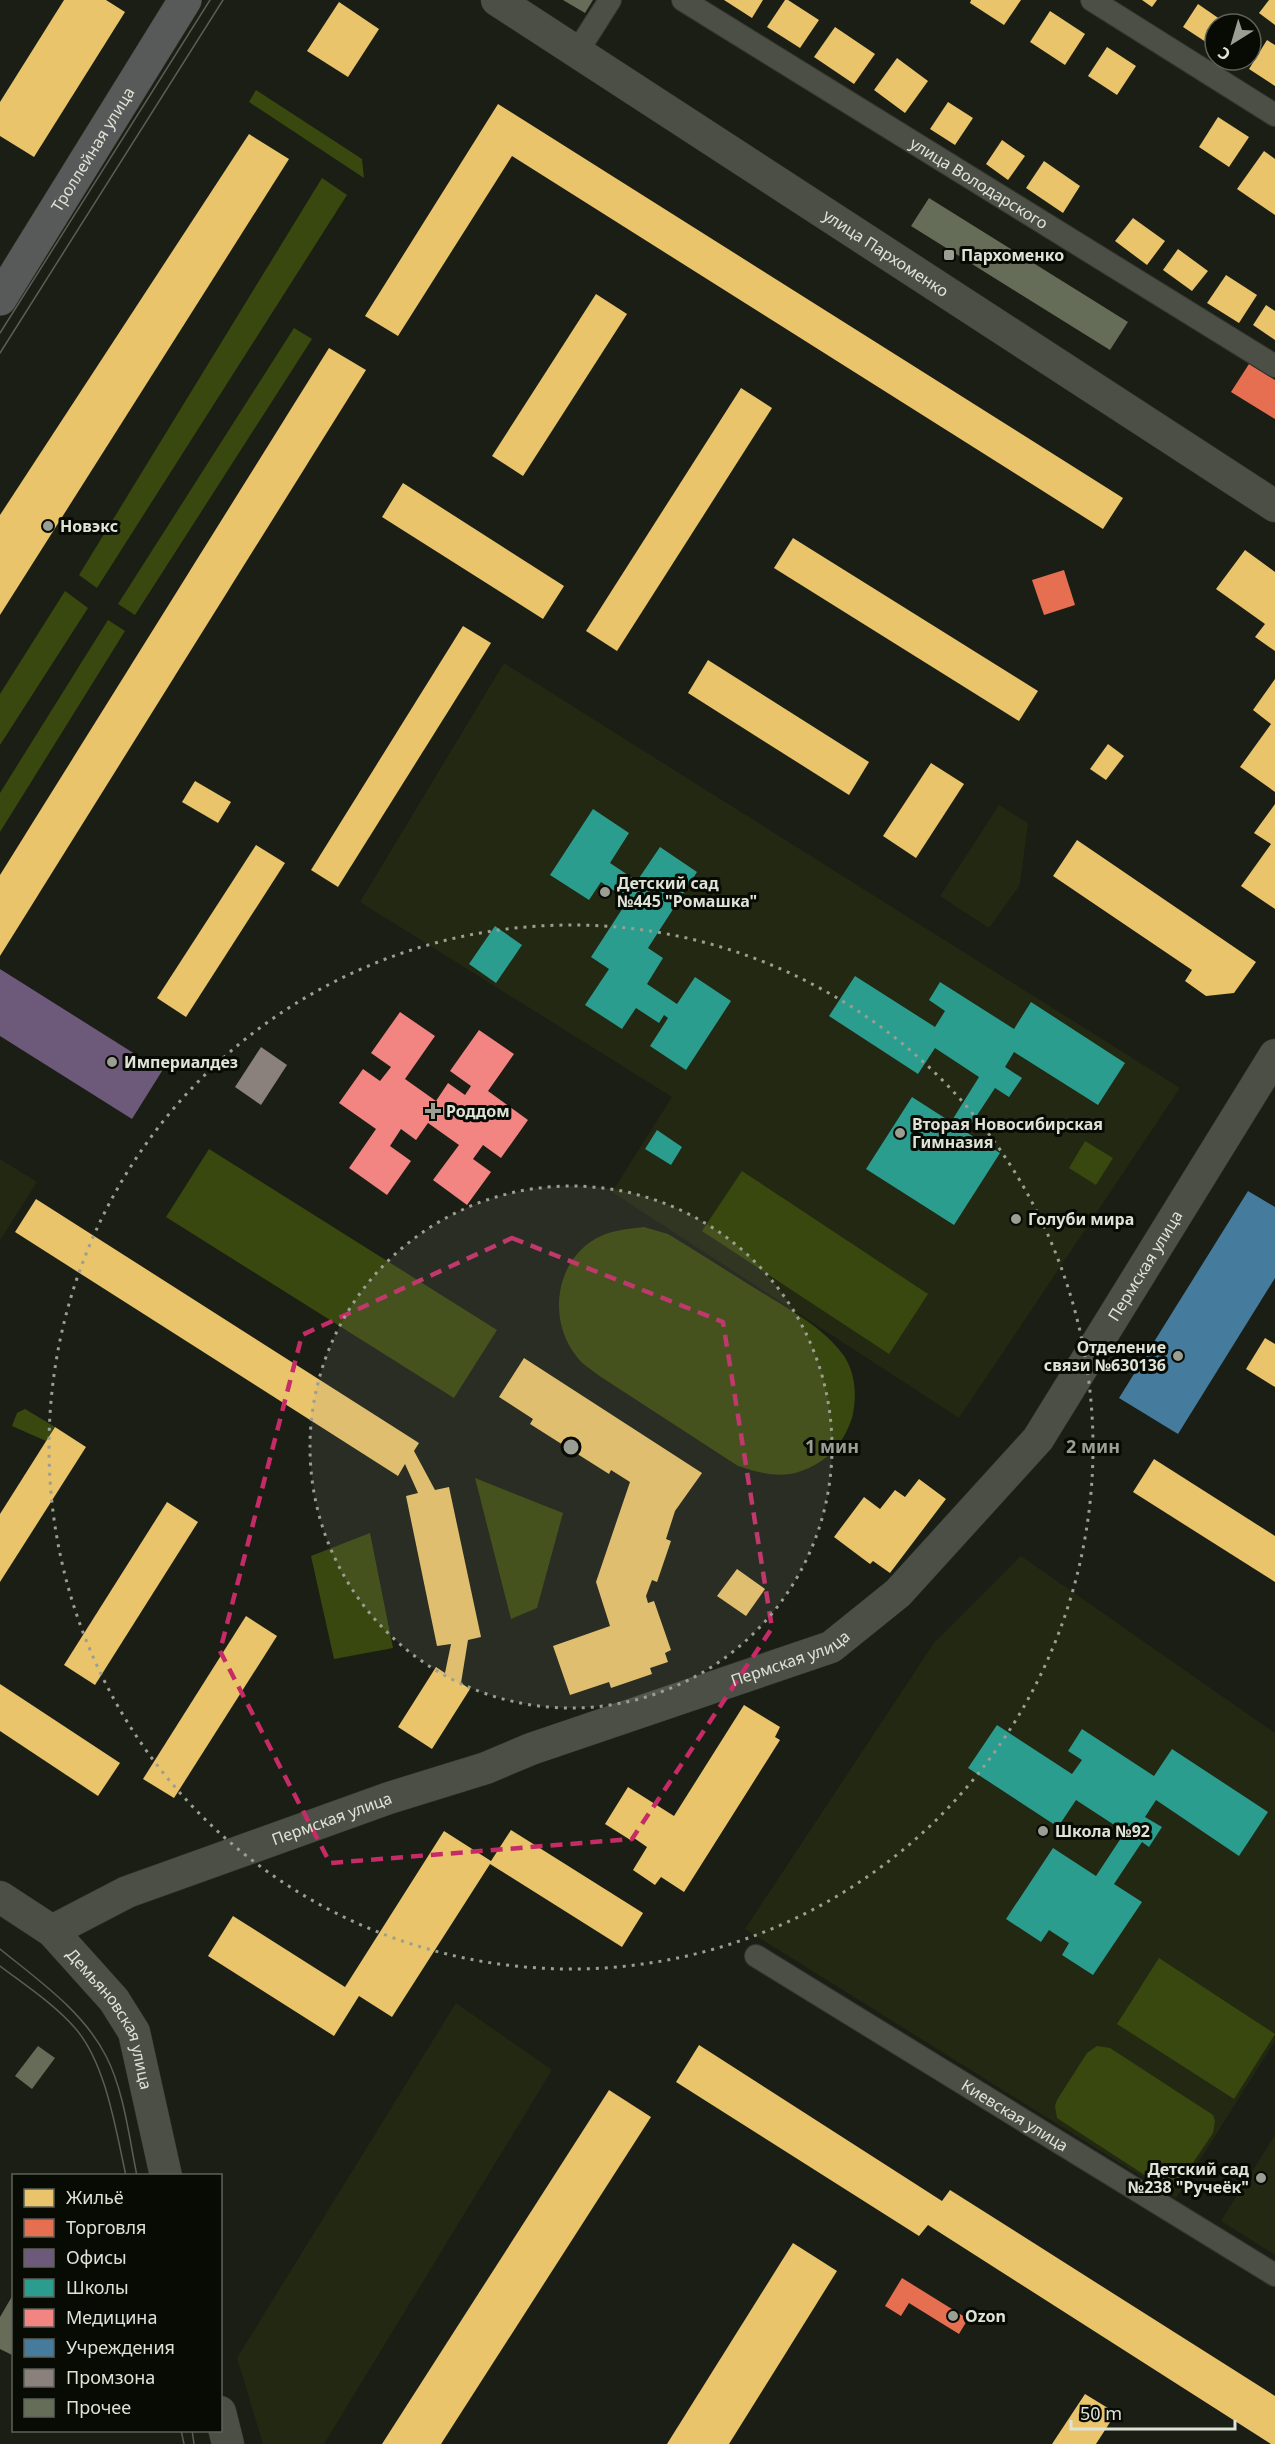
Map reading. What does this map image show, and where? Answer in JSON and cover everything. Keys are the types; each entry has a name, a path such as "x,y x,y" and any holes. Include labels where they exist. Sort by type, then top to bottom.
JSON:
{"main road":[{"name":"Троллейная улица","path":"0,299 185,0"}],"street":[{"name":"улица Пархоменко","path":"497,0 1275,506"},
{"path":"577,52 610,0"},
{"name":"улица Володарского","path":"682,0 1275,366"},
{"path":"1092,0 1275,115"},
{"name":"Пермская улица","path":"52,1931 138,1888 389,1798 486,1767 553,1741 831,1647 898,1593 1038,1439 1275,1055"},
{"name":"Демьяновская улица","path":"0,1897 52,1931 114,2000 134,2032 166,2174"},
{"name":"Киевская улица","path":"756,1956 1275,2275"},
{"path":"222,2420 228,2444"}],"highlighted area":[{"path":"512,1238 723,1322 772,1628 632,1839 330,1863 220,1651 302,1335"}],"shaded area":[{"path":"504,663 1180,1088 959,1418 612,1192 672,1097 360,902"},
{"path":"999,805 1028,823 1020,885 989,928 940,896"},
{"path":"0,1159 37,1182 0,1240"},
{"name":"Школа №92","path":"1021,1556 1275,1733 1275,2041 1176,2198 745,1929 934,1643"},
{"path":"456,2003 552,2070 324,2444 263,2444 237,2358"},
{"name":"Детский сад №238 \"Ручеёк\"","path":"1275,2135 1275,2255 1221,2221"}],"green space":[{"path":"256,90 362,159 364,178 249,102"},
{"path":"322,178 347,195 97,588 79,575"},
{"path":"294,328 312,339 135,615 118,604"},
{"path":"65,591 88,608 0,745 0,694"},
{"path":"108,620 125,631 0,832 0,793"},
{"path":"1085,1141 1113,1158 1096,1185 1069,1168"},
{"path":"209,1149 497,1330 454,1398 166,1217"},
{"path":"742,1171 928,1294 889,1354 702,1231"},
{"path":"644,1227 668,1234 795,1313 817,1328 836,1346 851,1370 855,1394 854,1410 843,1439 828,1456 817,1464 795,1473 763,1473 738,1466 598,1375 577,1357 568,1343 559,1311 564,1278 571,1263 581,1250 601,1236 619,1230"},
{"path":"25,1409 55,1427 46,1441 12,1426 17,1413"},
{"path":"475,1478 563,1513 537,1608 511,1619"},
{"path":"370,1533 393,1648 334,1659 311,1556"},
{"path":"1159,1958 1275,2034 1234,2099 1117,2024"},
{"path":"1097,2046 1110,2048 1213,2115 1215,2121 1213,2133 1178,2185 1172,2188 1160,2185 1057,2118 1055,2106 1057,2100 1087,2053"}],"building: Жильё":[{"path":"64,0 106,0 125,12 34,157 0,136 0,102"},
{"path":"724,0 763,0 752,18"},
{"path":"785,0 819,20 800,48 767,27"},
{"path":"971,0 1021,0 1004,25 970,3"},
{"path":"1142,0 1157,0 1152,7"},
{"path":"1269,0 1275,0 1275,25 1263,16 1263,12 1260,12"},
{"path":"339,2 379,29 348,77 307,51"},
{"path":"1198,4 1210,12 1203,12 1203,40 1183,27"},
{"path":"1050,11 1085,34 1065,65 1030,42"},
{"path":"835,27 875,54 854,84 814,57"},
{"path":"1267,40 1275,45 1275,86 1254,72 1263,72 1263,46"},
{"path":"1107,47 1136,66 1117,95 1088,76"},
{"path":"897,58 928,81 905,113 874,90"},
{"path":"948,102 973,118 955,145 930,129"},
{"path":"498,104 1123,498 1103,529 512,156 398,336 365,316"},
{"path":"1218,117 1249,137 1229,167 1199,147"},
{"path":"249,134 289,159 0,615 0,515"},
{"path":"1002,140 1025,156 1008,180 986,164"},
{"path":"1264,151 1275,159 1275,215 1237,189"},
{"path":"1044,161 1080,186 1063,213 1026,188"},
{"path":"1133,218 1165,241 1147,265 1115,241"},
{"path":"1178,249 1208,271 1192,291 1163,270"},
{"path":"1226,275 1257,295 1239,323 1207,303"},
{"path":"596,294 627,314 523,476 492,456"},
{"path":"1266,305 1275,311 1275,340 1253,325"},
{"path":"329,348 366,370 0,956 0,875"},
{"path":"741,388 772,408 617,651 586,631"},
{"path":"403,483 564,586 543,619 382,517"},
{"path":"793,538 1038,691 1019,721 774,568"},
{"path":"1245,550 1275,572 1275,651 1255,637 1265,624 1216,589"},
{"path":"463,626 491,643 338,887 311,870"},
{"path":"708,660 869,762 849,795 688,693"},
{"path":"1275,679 1275,792 1240,767 1271,724 1253,710"},
{"path":"1108,744 1124,756 1106,780 1090,769"},
{"path":"931,763 964,784 916,858 883,836"},
{"path":"195,781 231,802 218,823 182,802"},
{"path":"1275,804 1275,909 1241,886 1271,844 1254,833"},
{"path":"1077,840 1256,962 1234,993 1206,996 1185,981 1192,970 1053,876"},
{"path":"256,845 285,863 186,1017 157,998"},
{"path":"36,1199 419,1443 414,1451 435,1490 449,1487 481,1637 468,1640 461,1683 470,1689 432,1749 398,1727 436,1667 445,1673 451,1644 437,1646 406,1496 418,1493 405,1464 398,1476 15,1232"},
{"path":"1265,1338 1275,1344 1275,1387 1246,1369"},
{"path":"524,1358 702,1473 675,1511 666,1539 671,1541 657,1582 652,1580 646,1596 648,1603 654,1601 671,1650 665,1653 668,1662 650,1668 652,1674 611,1688 609,1682 570,1695 553,1646 610,1626 596,1582 630,1482 611,1470 609,1474 530,1424 533,1419 499,1397"},
{"path":"55,1427 86,1447 0,1582 0,1514"},
{"path":"1154,1459 1275,1536 1275,1582 1133,1492"},
{"path":"919,1479 946,1499 890,1573 873,1561 870,1564 834,1537 864,1497 880,1509 895,1490 905,1497"},
{"path":"167,1502 198,1522 95,1685 64,1665"},
{"path":"737,1569 765,1589 746,1616 717,1596"},
{"path":"246,1616 277,1636 174,1798 143,1779"},
{"path":"0,1684 120,1763 98,1796 0,1731"},
{"path":"744,1705 780,1727 775,1737 780,1740 684,1892 661,1877 655,1885 633,1870 647,1847 634,1838 632,1841 605,1824 628,1787 674,1816"},
{"path":"511,1830 643,1913 622,1947 490,1864 392,2017 359,1996 334,2036 208,1956 233,1916 345,1987 444,1831 491,1861"},
{"path":"699,2045 942,2201 950,2190 1275,2396 1275,2444 1271,2444 928,2225 919,2236 676,2082"},
{"path":"609,2090 651,2117 441,2444 382,2444"},
{"path":"793,2243 837,2271 729,2444 667,2444"},
{"path":"1085,2394 1116,2413 1096,2444 1052,2444"}],"building: Торговля":[{"path":"1249,364 1275,380 1275,419 1231,392"},
{"path":"1064,570 1075,605 1044,615 1032,580"},
{"path":"902,2278 968,2319 959,2334 909,2303 901,2316 885,2306"}],"building: Офисы":[{"path":"0,969 162,1071 132,1119 0,1036"}],"building: Школы":[{"path":"593,809 629,833 610,863 637,881 660,847 697,872 648,948 663,958 647,984 677,1004 695,977 731,1001 686,1070 650,1046 668,1018 664,1015 659,1023 636,1008 622,1029 585,1005 609,969 591,957 628,900 601,882 589,900 550,875"},
{"path":"495,926 522,945 496,983 469,964"},
{"path":"855,976 935,1027 945,1011 929,1000 940,982 1014,1029 1031,1002 1125,1063 1098,1105 1014,1052 1005,1067 1022,1078 1009,1097 995,1088 966,1132 1000,1153 954,1225 866,1169 912,1097 951,1122 979,1077 935,1048 918,1074 829,1016"},
{"path":"657,1130 682,1147 671,1165 645,1149"},
{"path":"997,1725 1072,1774 1082,1760 1068,1751 1082,1729 1154,1776 1172,1749 1268,1812 1239,1856 1156,1800 1145,1817 1162,1827 1149,1847 1142,1842 1114,1884 1142,1902 1093,1975 1062,1955 1069,1943 1049,1930 1041,1942 1006,1919 1053,1848 1096,1876 1125,1832 1076,1800 1058,1827 968,1768"}],"building: Медицина":[{"name":"Роддом","path":"400,1012 435,1036 405,1079 436,1101 448,1083 465,1095 471,1086 450,1071 479,1030 514,1054 488,1091 528,1120 501,1158 483,1145 473,1159 491,1172 467,1205 433,1180 459,1145 428,1123 416,1140 401,1129 390,1146 411,1161 387,1195 349,1168 376,1129 339,1103 363,1069 380,1081 391,1067 371,1053"}],"building: Учреждения":[{"path":"1248,1191 1275,1207 1275,1278 1178,1434 1119,1398"}],"building: Промзона":[{"path":"261,1047 287,1065 261,1105 235,1087"}],"building: Прочее":[{"path":"563,0 593,0 585,13"},
{"path":"929,198 1128,322 1110,350 911,226"},
{"path":"38,2046 55,2058 32,2089 15,2076"},
{"path":"12,2296 12,2355 0,2349 0,2317"}],"tram line":[{"path":"0,333 210,0"},
{"path":"0,353 223,0"},
{"path":"0,1949 59,1997 85,2025 106,2056 125,2114 137,2174"},
{"path":"0,1966 58,2011 86,2043 102,2078 114,2119 126,2174"},
{"path":"181,2432 184,2444"},
{"path":"192,2432 194,2444"}],"place":[{"name":"Пархоменко","path":"949,255"},
{"name":"Новэкс","path":"48,526"},
{"name":"Детский сад №445 \"Ромашка\"","path":"605,892"},
{"name":"Империалдез","path":"112,1062"},
{"name":"Роддом","path":"433,1111"},
{"name":"Вторая Новосибирская Гимназия","path":"900,1133"},
{"name":"Голуби мира","path":"1016,1219"},
{"name":"Отделение связи №630136","path":"1178,1356"},
{"name":"Школа №92","path":"1043,1831"},
{"name":"Детский сад №238 \"Ручеёк\"","path":"1261,2178"},
{"name":"Ozon","path":"953,2316"}]}
